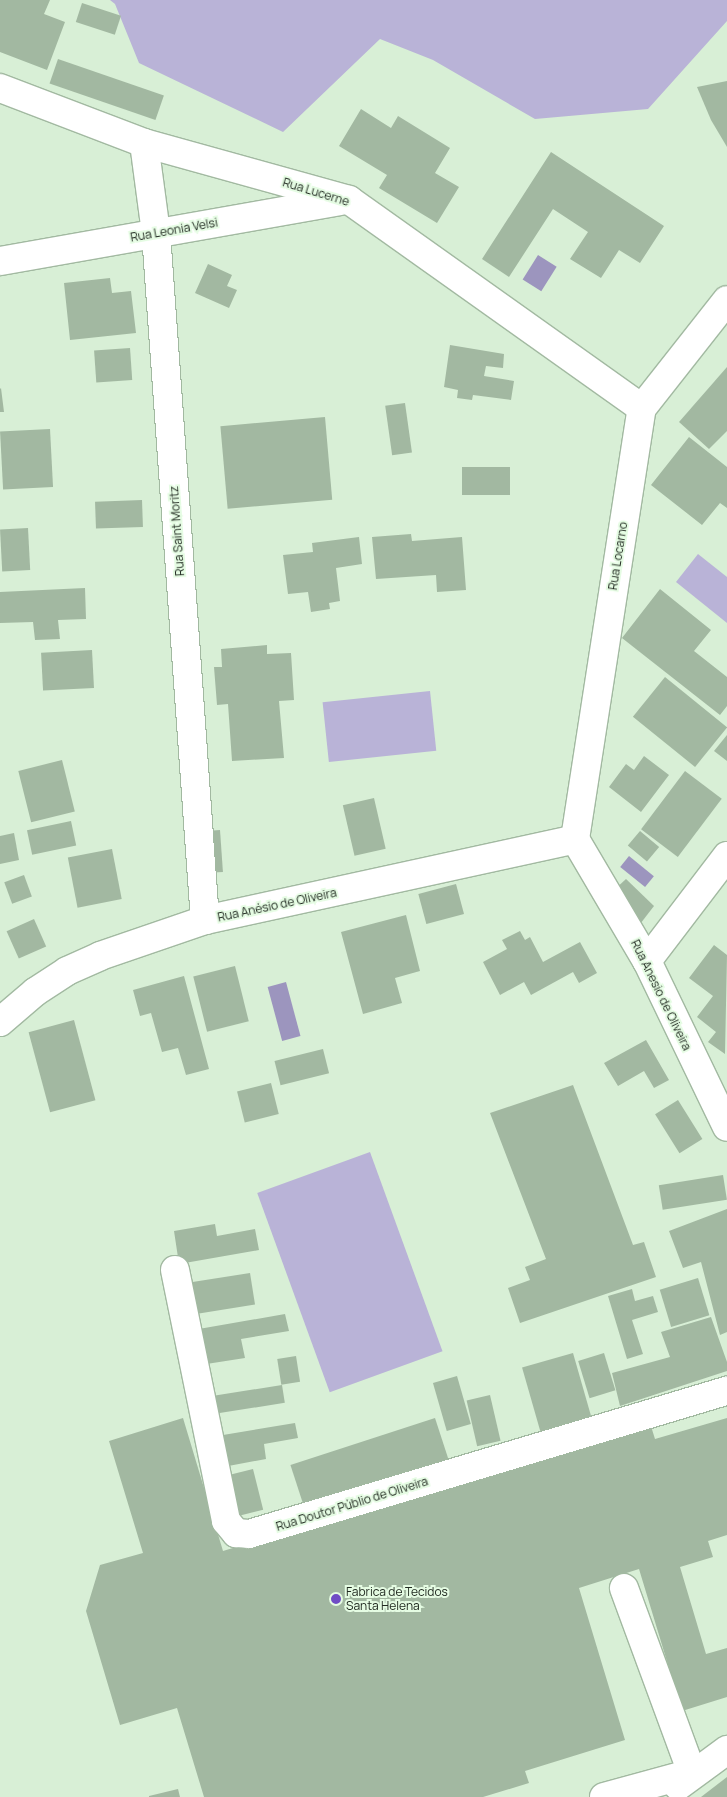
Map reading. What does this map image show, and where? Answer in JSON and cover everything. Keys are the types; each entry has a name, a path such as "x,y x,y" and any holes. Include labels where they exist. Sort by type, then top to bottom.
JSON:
{"street":[{"name":"Rua Lucerne","path":"0,88 144,143 349,200 642,408"},
{"name":"Rua Saint Moritz","path":"144,143 156,233 205,920"},
{"name":"Rua Leonia Velsi","path":"0,261 349,200"},
{"name":"Rua Locarno","path":"575,839 642,408 727,300"},
{"name":"Rua Anésio de Oliveira","path":"0,1022 35,992 67,971 100,956 205,920 575,839"},
{"name":"Rua Anesio de Oliveira","path":"575,839 647,961 727,1127"},
{"path":"647,961 727,856"},
{"name":"Rua Doutor Públio de Oliveira","path":"175,1270 226,1521 236,1533 250,1534 727,1391"},
{"path":"624,1588 691,1772"},
{"path":"666,1797 691,1772 727,1750"},
{"path":"610,1795 691,1772"}],"shaded area":[{"path":"110,0 727,0 727,21 648,109 535,119 433,60 380,39 283,132 139,63 115,4"},
{"path":"538,255 557,267 541,291 523,280"},
{"path":"698,554 727,577 727,623 676,582"},
{"path":"430,691 436,751 329,762 323,702"},
{"path":"629,856 654,876 645,887 620,867"},
{"path":"286,982 300,1036 282,1041 268,987"},
{"path":"370,1152 443,1351 330,1392 257,1193"}],"building":[{"path":"0,0 50,0 44,14 65,22 47,70 0,52"},
{"path":"82,3 121,16 115,35 76,22"},
{"path":"58,59 164,95 155,120 50,84"},
{"path":"727,81 727,147 711,120 697,87"},
{"path":"361,109 391,128 398,116 450,148 435,173 459,187 437,223 379,188 387,175 339,146"},
{"path":"551,152 664,226 640,263 619,250 601,278 570,259 588,232 553,209 509,277 482,259"},
{"path":"208,264 232,275 227,286 237,290 229,308 195,293"},
{"path":"110,278 112,293 131,291 136,333 70,340 64,283"},
{"path":"450,345 504,354 503,368 486,366 484,376 514,381 511,400 473,395 472,400 457,398 458,390 444,387"},
{"path":"130,348 132,380 96,382 94,351"},
{"path":"727,367 727,431 709,449 679,422"},
{"path":"1,388 4,412 0,412"},
{"path":"405,403 412,453 392,455 385,406"},
{"path":"325,417 332,500 228,509 220,426"},
{"path":"50,429 53,487 3,490 0,432"},
{"path":"689,437 727,467 727,508 720,503 702,525 651,485"},
{"path":"462,467 510,467 510,495 462,495"},
{"path":"142,500 143,527 96,529 95,502"},
{"path":"28,528 30,570 2,571 0,529"},
{"path":"411,534 412,541 462,537 466,590 437,592 436,575 376,579 372,537"},
{"path":"359,537 362,564 336,568 340,601 329,603 330,609 311,612 308,592 288,594 283,555 313,552 312,543"},
{"path":"85,588 86,619 58,620 60,639 35,640 33,622 0,623 0,592"},
{"path":"660,589 711,630 694,651 727,677 727,706 720,715 622,638"},
{"path":"267,645 267,654 291,653 294,700 279,701 284,758 232,761 228,704 217,705 214,667 222,667 221,649"},
{"path":"92,650 94,688 43,691 41,653"},
{"path":"665,677 727,727 695,767 633,717"},
{"path":"727,735 727,761 714,751"},
{"path":"644,756 669,775 641,812 609,787 626,764 634,770"},
{"path":"62,760 75,811 31,822 18,771"},
{"path":"685,771 722,799 678,857 641,829"},
{"path":"374,798 386,849 355,856 343,805"},
{"path":"71,821 76,845 32,855 27,830"},
{"path":"220,830 223,872 209,873 206,831"},
{"path":"640,831 659,847 647,862 628,846"},
{"path":"14,833 19,860 0,864 0,836"},
{"path":"112,849 122,899 78,908 68,858"},
{"path":"24,875 32,897 12,904 4,882"},
{"path":"626,879 654,906 637,928 613,891"},
{"path":"456,884 464,914 426,924 418,894"},
{"path":"406,915 420,971 395,978 402,1003 363,1014 341,932"},
{"path":"34,919 46,946 19,959 7,931"},
{"path":"520,931 525,940 530,937 543,962 580,942 597,973 579,983 573,972 531,995 524,982 500,995 483,962 507,949 502,940"},
{"path":"714,945 727,955 725,1054 708,1042 716,1032 697,1017 713,996 689,978"},
{"path":"235,966 249,1021 207,1032 193,976"},
{"path":"184,976 209,1069 186,1075 178,1048 162,1052 151,1013 140,1016 133,990"},
{"path":"74,1020 95,1100 50,1112 29,1032"},
{"path":"646,1040 669,1080 654,1088 644,1071 618,1086 604,1063"},
{"path":"323,1049 329,1073 281,1085 274,1061"},
{"path":"271,1083 279,1114 245,1123 237,1091"},
{"path":"573,1085 633,1245 644,1242 656,1277 520,1323 508,1288 530,1280 525,1267 546,1259 490,1113"},
{"path":"678,1100 702,1139 679,1153 655,1114"},
{"path":"723,1175 727,1200 663,1210 659,1185"},
{"path":"727,1209 727,1332 720,1335 701,1262 683,1268 669,1231"},
{"path":"215,1224 217,1236 255,1229 259,1250 179,1264 174,1231"},
{"path":"250,1273 255,1305 193,1314 188,1283"},
{"path":"698,1278 709,1315 671,1327 660,1290"},
{"path":"632,1289 635,1301 653,1296 658,1312 632,1320 643,1354 627,1359 608,1296"},
{"path":"285,1314 289,1331 241,1339 245,1358 200,1365 193,1330"},
{"path":"711,1317 727,1362 727,1371 620,1406 612,1373 670,1357 661,1332"},
{"path":"573,1353 591,1416 540,1431 522,1368"},
{"path":"604,1353 615,1390 590,1398 578,1361"},
{"path":"296,1356 300,1382 281,1385 277,1359"},
{"path":"457,1376 471,1424 447,1431 433,1383"},
{"path":"282,1385 285,1403 212,1414 209,1397"},
{"path":"490,1395 501,1441 477,1446 467,1400"},
{"name":"Fabrica de Tecidos Santa Helena","path":"183,1418 223,1551 650,1423 655,1439 727,1418 727,1535 708,1541 713,1557 680,1567 706,1654 727,1648 727,1697 682,1711 639,1569 579,1588 625,1740 525,1771 529,1783 483,1797 204,1797 177,1708 120,1725 86,1611 100,1565 143,1553 109,1441"},
{"path":"435,1418 450,1465 306,1512 290,1465"},
{"path":"295,1423 298,1438 264,1444 266,1459 223,1467 217,1436"},
{"path":"253,1469 263,1510 233,1517 223,1476"},
{"path":"727,1777 727,1797 701,1797"},
{"path":"178,1789 180,1797 149,1797 149,1796"}],"place":[{"name":"Fabrica de Tecidos Santa Helena","path":"336,1599"}]}
